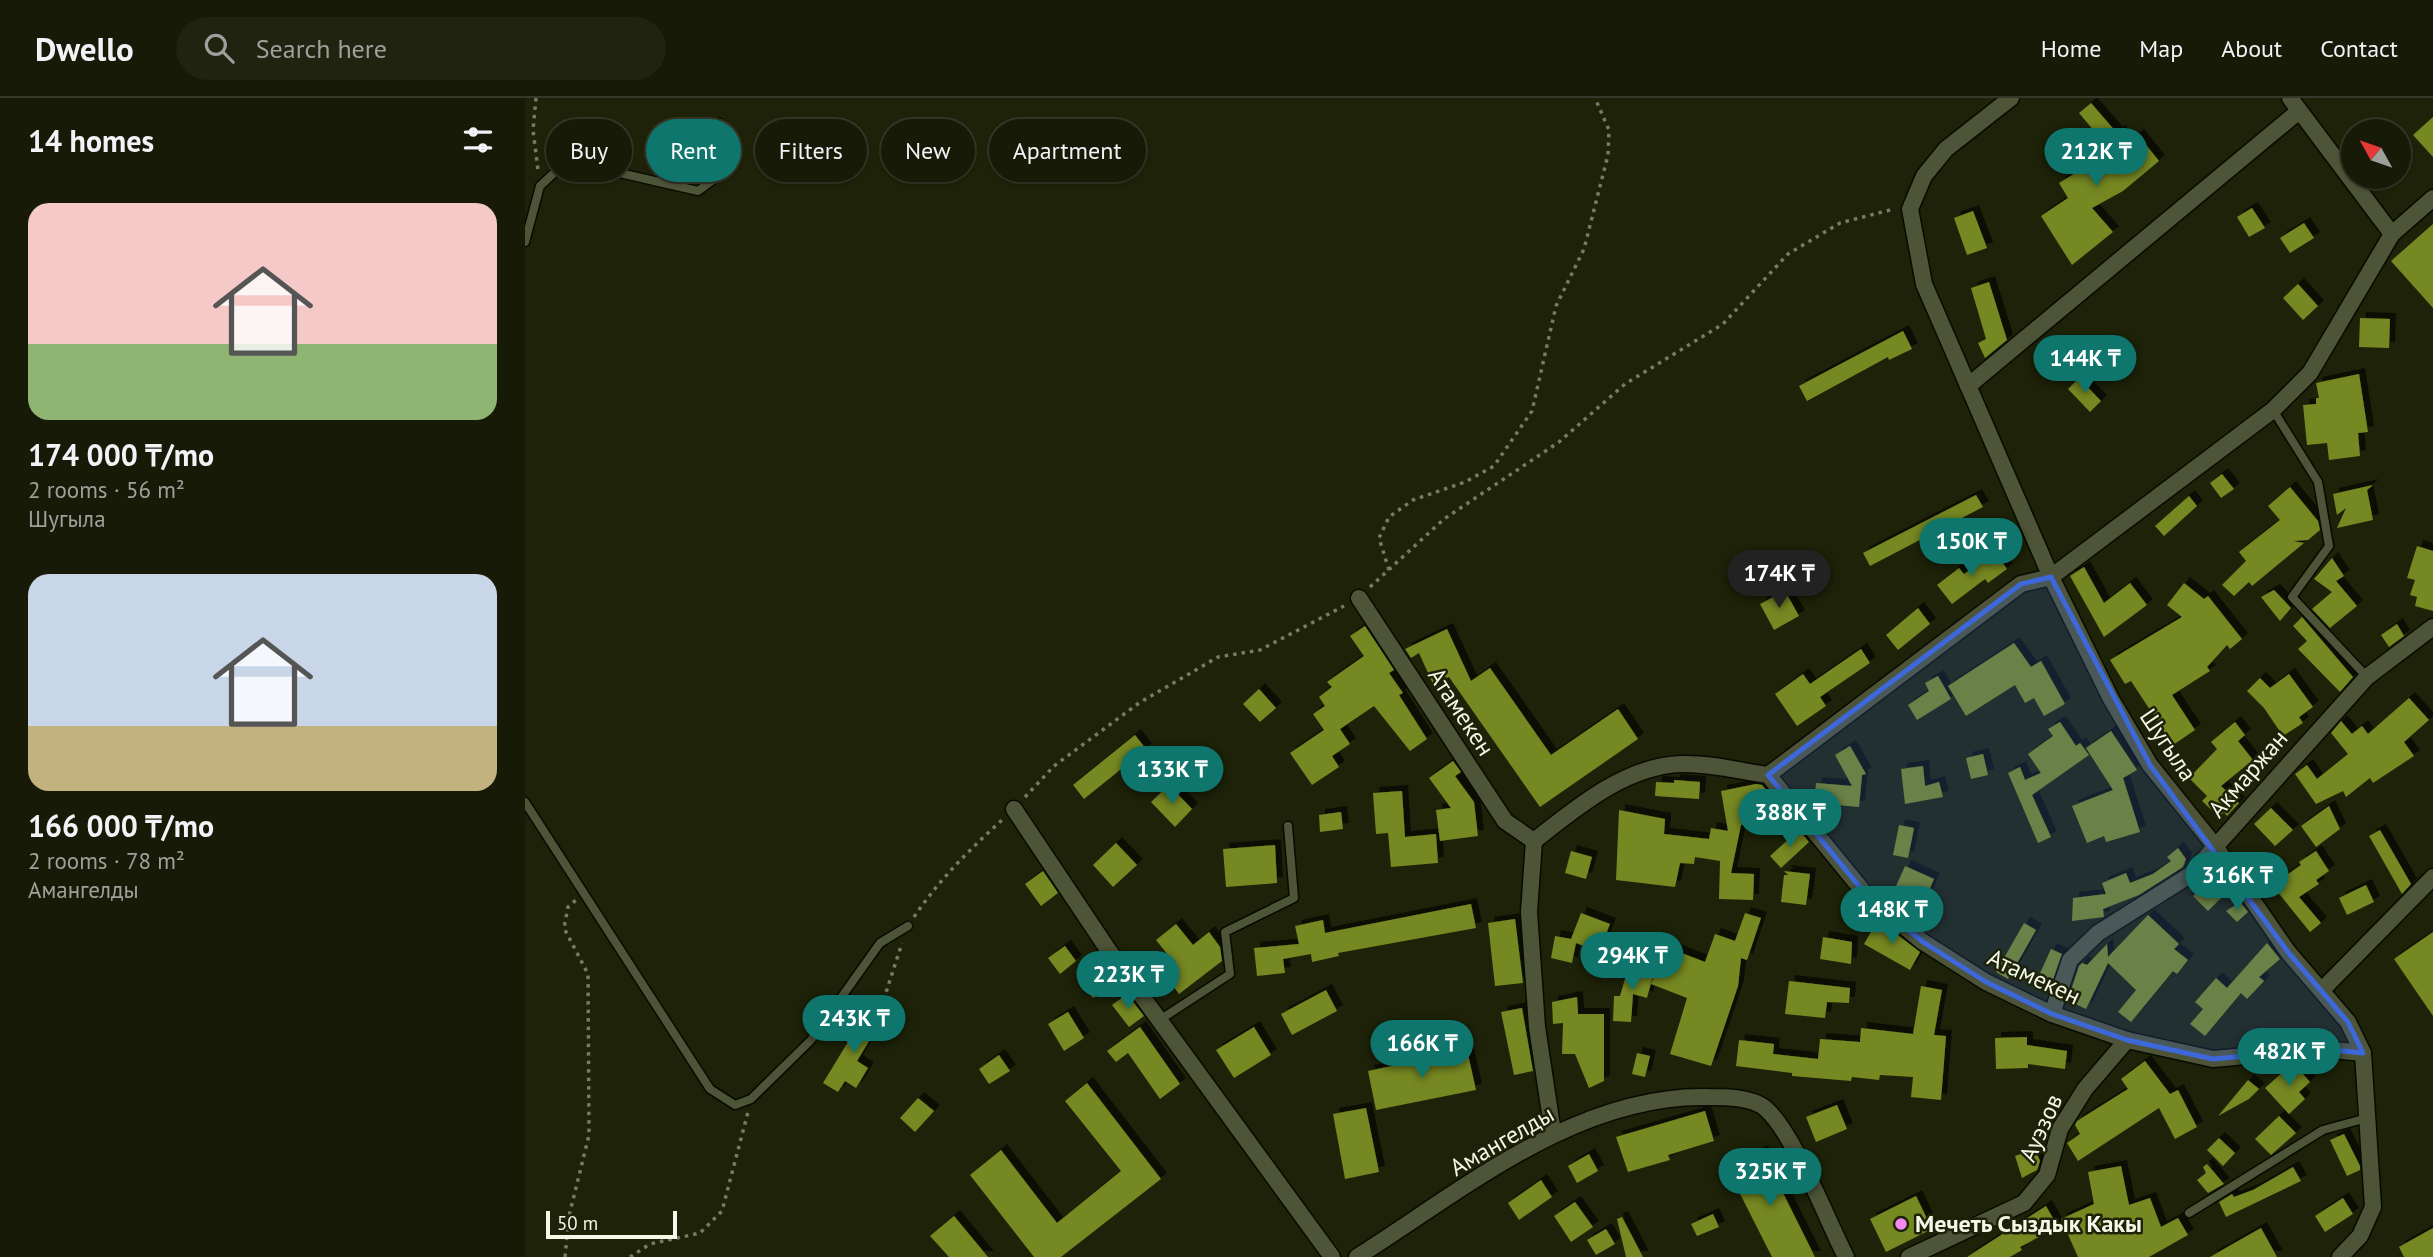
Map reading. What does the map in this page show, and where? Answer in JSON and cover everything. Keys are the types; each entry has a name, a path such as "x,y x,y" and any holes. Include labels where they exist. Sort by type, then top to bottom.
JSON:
{"street":[{"path":"1910,209 1924,176 1946,149 2011,98"},
{"path":"1968,386 2294,104 2392,234"},
{"path":"1553,1133 1537,1027 1528,912 1534,841 1580,805 1630,776 1681,764 1768,775 2021,584 2050,577 2273,410 2310,373 2392,234 2433,198"},
{"name":"Шугыла","path":"1910,209 1924,284 2050,577 2111,699 2150,765 2215,846 2288,952 2322,990"},
{"name":"Атамекен","path":"1359,597 1505,821 1534,841"},
{"name":"Акмаржан","path":"2052,1014 2070,960 2098,933 2190,875 2367,677 2433,627"},
{"name":"Атамекен","path":"1768,775 1867,896 1923,942 1986,982 2052,1014 2127,1040 2213,1059 2323,1049 2363,1053"},
{"path":"1014,808 1109,951 1332,1257"},
{"path":"2340,1257 2360,1236 2373,1207 2363,1053 2348,1022 2322,990 2433,877"},
{"name":"Ауэзов","path":"1909,1257 2024,1203 2047,1175 2060,1129 2085,1089 2127,1040"},
{"name":"Амангелды","path":"1357,1257 1553,1133 1628,1106 1686,1096 1734,1097 1763,1107 1785,1132 1846,1257"}],"lane":[{"path":"525,242 540,186 554,173 585,165 646,179"},
{"path":"659,182 698,191 710,182"},
{"path":"2273,410 2318,482 2329,546 2292,597 2367,677"},
{"path":"525,802 710,1088 734,1105 751,1099 811,1040 880,943 908,926"},
{"path":"1161,1019 1230,974 1226,932 1293,898 1288,825"},
{"path":"2189,1213 2323,1130 2367,1118"}],"path":[{"path":"536,98 533,130 540,186"},
{"path":"1389,570 1379,538 1389,517 1413,500 1465,482 1494,466 1532,411 1556,306 1584,249 1608,155 1609,130 1595,98"},
{"path":"881,1008 908,926 932,890 1054,766 1139,703 1218,657 1260,650 1359,597 1444,519 1559,442 1625,384 1723,324 1788,254 1840,223 1884,210 1910,209"},
{"path":"565,1257 569,1216 589,1135 589,1109 588,974 564,928 568,907 584,893"},
{"path":"630,1257 650,1244 700,1233 722,1211 751,1099"}],"highlighted area":[{"path":"2051,577 2150,765 2288,952 2348,1022 2363,1053 2323,1049 2213,1059 2127,1040 2052,1014 1986,982 1923,942 1867,896 1768,775 2021,584"}],"building":[{"path":"2091,103 2117,133 2119,131 2129,142 2138,135 2159,161 2123,191 2092,208 2113,232 2072,265 2041,216 2068,198 2059,183 2107,154 2102,148 2105,144 2079,113"},
{"path":"2433,117 2433,157 2413,135"},
{"path":"2252,208 2265,228 2249,237 2237,217"},
{"path":"1973,211 1987,248 1967,255 1954,218"},
{"path":"2304,223 2314,238 2290,253 2280,238"},
{"path":"2433,224 2433,308 2391,261"},
{"path":"1989,282 2007,340 1985,358 1978,343 1986,339 1971,288"},
{"path":"2298,284 2318,306 2303,320 2283,298"},
{"path":"2360,318 2390,319 2389,348 2359,347"},
{"path":"1903,331 1912,349 1889,360 1888,357 1807,401 1799,386"},
{"path":"2359,374 2368,432 2358,433 2360,456 2329,460 2327,443 2307,445 2303,405 2316,404 2316,398 2319,398 2316,383"},
{"path":"2079,378 2101,401 2090,412 2068,389"},
{"path":"2222,474 2234,489 2221,498 2210,483"},
{"path":"2373,485 2367,490 2373,520 2337,528 2346,508 2337,515 2333,494"},
{"path":"2290,487 2318,521 2320,530 2308,540 2293,541 2304,543 2252,586 2249,582 2234,596 2222,585 2246,561 2239,552 2280,520 2268,506"},
{"path":"1976,495 1983,507 1870,566 1863,553"},
{"path":"2189,496 2197,506 2164,536 2155,526"},
{"path":"2417,546 2433,551 2433,611 2415,606 2417,597 2410,595 2415,580 2407,578"},
{"path":"1995,552 2007,569 1988,583 1985,579 1952,604 1937,585 1959,568 1964,574"},
{"path":"2332,558 2344,576 2336,581 2357,606 2330,628 2312,609 2332,592 2314,579"},
{"path":"2084,567 2104,603 2130,583 2147,605 2104,637 2070,576"},
{"path":"2184,583 2204,599 2208,596 2242,639 2230,649 2227,645 2207,667 2210,671 2172,695 2195,730 2173,745 2131,681 2125,684 2110,660 2182,617 2167,605"},
{"path":"2274,590 2291,608 2280,621 2261,597"},
{"path":"1785,591 1799,616 1774,630 1760,604"},
{"path":"1918,608 1930,624 1898,650 1886,635"},
{"path":"2302,617 2353,677 2340,692 2298,649 2307,641 2293,626"},
{"path":"2397,624 2404,636 2389,647 2381,635"},
{"path":"1365,626 1394,670 1389,673 1403,693 1399,695 1427,739 1410,751 1374,706 1340,729 1350,744 1332,756 1339,767 1312,785 1290,753 1324,730 1313,714 1325,706 1319,697 1332,687 1327,682 1364,656 1350,636"},
{"path":"1447,629 1471,681 1490,668 1551,755 1618,709 1638,739 1540,807 1449,677 1433,684 1419,653 1411,658 1405,649"},
{"path":"2014,643 2031,667 2041,661 2065,704 2044,716 2034,698 2025,703 2015,685 1966,716 1948,686"},
{"path":"1861,649 1870,663 1820,697 1826,706 1797,726 1775,694 1803,674 1810,684"},
{"path":"2289,674 2313,707 2299,717 2303,723 2283,736 2264,708 2247,691 2260,678 2270,688"},
{"path":"1938,676 1951,699 1917,720 1908,705 1929,691 1925,683"},
{"path":"1259,689 1276,708 1260,722 1243,704"},
{"path":"2409,698 2429,720 2404,742 2414,756 2373,783 2370,778 2346,797 2343,791 2316,804 2295,774 2307,765 2317,779 2348,754 2331,733 2341,721 2352,734 2362,726 2368,734"},
{"path":"2060,722 2076,746 2080,743 2089,755 2032,795 2051,837 2038,843 2008,773 2020,767 2025,780 2041,773 2028,754 2053,736 2048,729"},
{"path":"2235,722 2245,735 2238,741 2253,760 2221,786 2239,803 2227,816 2224,812 2219,817 2202,801 2207,796 2189,778 2217,749 2211,742"},
{"path":"2111,731 2137,770 2123,778 2140,832 2106,842 2104,836 2087,843 2072,806 2113,790 2086,748"},
{"path":"1135,735 1146,749 1084,799 1073,785"},
{"path":"1850,746 1866,774 1862,775 1859,807 1814,803 1816,783 1852,786 1835,755"},
{"path":"1983,754 1988,775 1971,779 1966,758"},
{"path":"1453,761 1461,772 1455,776 1474,802 1478,836 1440,841 1436,810 1451,808 1429,778"},
{"path":"1923,766 1925,786 1939,782 1943,797 1905,804 1901,769"},
{"path":"1674,780 1700,782 1699,799 1655,796 1656,782 1674,783"},
{"path":"1169,785 1192,809 1175,827 1151,802"},
{"path":"1762,785 1773,798 1770,799 1777,818 1741,825 1731,873 1754,874 1753,900 1719,899 1720,861 1695,857 1694,864 1680,863 1675,887 1616,880 1619,810 1665,819 1664,834 1709,839 1711,828 1728,831 1721,791"},
{"path":"1402,791 1405,837 1436,834 1438,863 1391,867 1388,833 1376,834 1373,793"},
{"path":"2329,806 2340,829 2316,847 2301,826"},
{"path":"2271,808 2293,830 2275,846 2254,824"},
{"path":"1341,812 1343,829 1320,832 1319,815"},
{"path":"1899,825 1914,828 1908,858 1893,855"},
{"path":"1799,830 1809,842 1781,868 1770,856"},
{"path":"2380,830 2411,884 2402,894 2369,836"},
{"path":"1116,843 1137,865 1113,887 1093,865"},
{"path":"1275,845 1277,883 1226,887 1223,849"},
{"path":"2178,848 2186,859 2183,867 2139,895 2103,909 2104,917 2072,921 2073,898 2106,894 2102,883 2126,873 2130,883 2153,874 2171,861 2167,857"},
{"path":"1571,851 1592,857 1586,879 1565,873"},
{"path":"2316,851 2329,871 2316,880 2319,884 2299,897 2321,923 2310,932 2272,885"},
{"path":"1905,866 1934,879 1922,906 1893,893"},
{"path":"1043,871 1058,893 1041,906 1025,884"},
{"path":"1784,871 1810,874 1806,905 1781,902 1784,875 1788,875"},
{"path":"2210,880 2224,895 2208,911 2193,896"},
{"path":"2366,885 2374,902 2347,915 2339,898"},
{"path":"2240,902 2248,912 2237,922 2226,911"},
{"path":"1471,904 1476,928 1338,953 1339,956 1312,962 1311,954 1283,959 1285,973 1257,976 1254,948 1299,944 1295,926 1323,920 1325,933"},
{"path":"1581,913 1610,924 1599,952 1576,943 1572,963 1551,958 1555,936 1571,939"},
{"path":"1745,913 1761,918 1747,960 1741,958 1738,986 1711,1066 1670,1054 1687,998 1651,984 1666,947 1705,962 1715,934 1735,941"},
{"path":"2148,915 2179,944 2174,949 2188,960 2177,974 2173,971 2131,1022 2118,1012 2136,990 2108,963 2086,1009 2071,1002 2073,998 2069,996 2079,966 2082,963 2087,965 2107,944 2108,957"},
{"path":"1515,919 1523,983 1495,986 1488,923"},
{"path":"1878,920 1920,952 1910,970 1864,944"},
{"path":"2024,923 2036,930 2008,979 1996,972"},
{"path":"1176,924 1193,945 1209,932 1220,947 1222,961 1179,994 1160,969 1172,960 1156,940"},
{"path":"2433,932 2433,1016 2394,959"},
{"path":"1823,937 1852,942 1851,964 1820,959"},
{"path":"2267,943 2280,959 2259,977 2264,981 2247,999 2241,993 2205,1036 2190,1024 2203,1009 2195,1002 2216,978 2227,988"},
{"path":"1065,946 1076,961 1060,974 1048,958"},
{"path":"2051,949 2062,954 2050,988 2036,982"},
{"path":"1629,965 1654,972 1647,998 1633,994 1631,1022 1613,1021 1614,996 1620,996"},
{"path":"1099,970 1111,985 1093,998 1082,983"},
{"path":"1789,981 1850,988 1849,1003 1827,1002 1825,1018 1785,1014"},
{"path":"1921,986 1942,990 1934,1035 1946,1036 1941,1100 1911,1097 1913,1077 1880,1075 1879,1080 1852,1077 1851,1081 1792,1076 1792,1073 1736,1066 1739,1040 1774,1044 1773,1054 1818,1059 1820,1039 1860,1042 1861,1028 1913,1034"},
{"path":"1326,990 1337,1011 1292,1035 1281,1014"},
{"path":"1127,994 1144,1016 1129,1027 1112,1005"},
{"path":"1577,997 1578,1014 1604,1014 1604,1081 1589,1088 1575,1054 1562,1054 1563,1023 1553,1024 1552,1002"},
{"path":"1522,1008 1533,1071 1514,1075 1501,1012"},
{"path":"868,1009 883,1018 857,1061 868,1068 856,1088 845,1081 838,1092 823,1083"},
{"path":"1068,1012 1084,1038 1064,1051 1048,1024"},
{"path":"1140,1027 1180,1084 1160,1099 1128,1053 1116,1062 1107,1051"},
{"path":"1254,1027 1271,1055 1234,1078 1216,1050"},
{"path":"2027,1037 2027,1045 2067,1051 2065,1069 2028,1064 2028,1068 1996,1069 1995,1038"},
{"path":"1467,1050 1476,1090 1376,1110 1368,1071"},
{"path":"1637,1053 1650,1056 1645,1077 1632,1074"},
{"path":"999,1055 1010,1071 989,1084 979,1069"},
{"path":"2145,1061 2170,1094 2178,1090 2197,1127 2175,1139 2159,1108 2078,1161 2067,1143 2080,1134 2075,1125 2077,1121 2128,1089 2121,1079"},
{"path":"2293,1063 2310,1082 2299,1092 2305,1099 2289,1114 2265,1088"},
{"path":"2248,1080 2259,1089 2249,1099 2218,1116"},
{"path":"1087,1083 1161,1179 1061,1257 1034,1257 970,1175 1001,1150 1057,1223 1121,1171 1065,1101"},
{"path":"918,1098 934,1111 915,1132 900,1118"},
{"path":"1837,1105 1847,1129 1816,1142 1806,1117"},
{"path":"1366,1108 1379,1172 1345,1179 1333,1114"},
{"path":"1705,1111 1714,1141 1668,1155 1670,1160 1628,1172 1616,1137"},
{"path":"2279,1116 2296,1133 2271,1155 2255,1139"},
{"path":"2344,1134 2360,1166 2360,1170 2347,1176 2330,1140"},
{"path":"2219,1138 2235,1153 2223,1166 2207,1150"},
{"path":"2035,1149 2040,1161 2037,1170 2022,1178 2015,1156"},
{"path":"1762,1151 1815,1257 1772,1257 1727,1168"},
{"path":"1589,1154 1598,1171 1577,1183 1568,1166"},
{"path":"2207,1164 2224,1184 2208,1193 2197,1180 2206,1173 2203,1167"},
{"path":"2121,1166 2129,1205 2150,1198 2161,1227 2178,1218 2188,1235 2149,1257 2078,1257 2061,1219 2094,1204 2088,1172"},
{"path":"2293,1167 2301,1181 2226,1217 2219,1202 2232,1194 2234,1197 2253,1190"},
{"path":"1541,1180 1552,1197 1519,1220 1508,1203"},
{"name":"Мечеть Сыздык Какы","path":"1916,1196 1932,1229 1886,1252 1870,1219"},
{"path":"2343,1198 2353,1214 2325,1232 2315,1216"},
{"path":"1575,1202 1593,1227 1571,1242 1554,1216"},
{"path":"2046,1206 2058,1227 2020,1247 2022,1250 2010,1257 1967,1257"},
{"path":"1713,1214 1719,1227 1697,1236 1691,1224"},
{"path":"954,1216 988,1257 949,1257 930,1236"},
{"path":"1622,1217 1643,1257 1626,1257 1617,1219"},
{"path":"2261,1228 2277,1257 2210,1257 2238,1241"},
{"path":"2433,1228 2433,1257 2404,1257 2399,1247"},
{"path":"1606,1229 1615,1244 1596,1255 1587,1240"}],"place":[{"name":"Мечеть Сыздык Какы","path":"1901,1224"}]}
